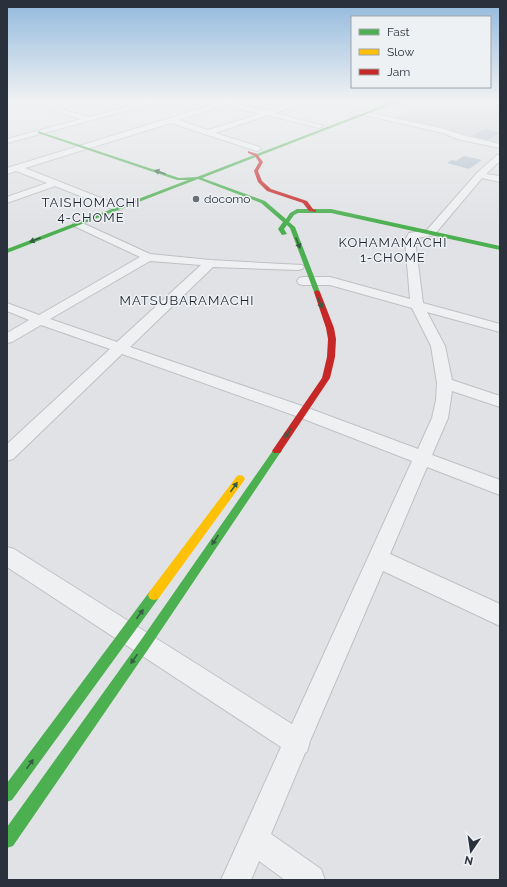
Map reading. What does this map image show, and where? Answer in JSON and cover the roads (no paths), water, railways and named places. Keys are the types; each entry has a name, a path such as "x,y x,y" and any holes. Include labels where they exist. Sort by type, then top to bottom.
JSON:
{"main road":[{"path":"70,142 179,179"},
{"path":"99,142 128,152"},
{"path":"7,243 195,176 278,142"},
{"path":"254,152 281,142"},
{"path":"254,152 261,162 256,171 254,185"},
{"path":"178,169 263,202 292,227 308,266 307,293"},
{"path":"7,251 78,224 114,206 179,179 195,176"},
{"path":"237,192 254,185 305,202 311,210 325,215 500,254"},
{"path":"287,242 281,229 286,222 297,211 311,210 331,211 500,248"},
{"path":"7,795 136,638 295,409 326,378 331,357 332,339 330,328 307,280 298,267 292,254"},
{"path":"7,840 136,638 244,473"}],"street":[{"path":"7,171 97,142"},
{"path":"230,142 254,152"},
{"path":"484,142 500,146"},
{"path":"236,880 298,743 421,458 440,418 444,400 445,383 438,346 417,305 410,240 414,235 430,232 480,175 498,162"},
{"path":"17,168 114,206"},
{"path":"480,175 500,179"},
{"path":"7,200 56,183"},
{"path":"78,224 148,257 210,263 298,267"},
{"path":"7,339 148,257"},
{"path":"7,454 210,263"},
{"path":"307,280 330,281 500,328"},
{"path":"7,307 40,320 295,409 500,488"},
{"path":"445,383 500,402"},
{"path":"7,556 298,743"},
{"path":"378,558 500,615"},
{"path":"254,840 310,880"}],"water":[{"path":"464,156 482,160 469,169 447,163 452,160 456,161"}],"place":[{"name":"docomo","path":"196,199"}],"district":[{"name":"TAISHOMACHI 4-CHOME","path":"91,210"},
{"name":"KOHAMAMACHI 1-CHOME","path":"393,250"},
{"name":"MATSUBARAMACHI","path":"187,300"}]}
